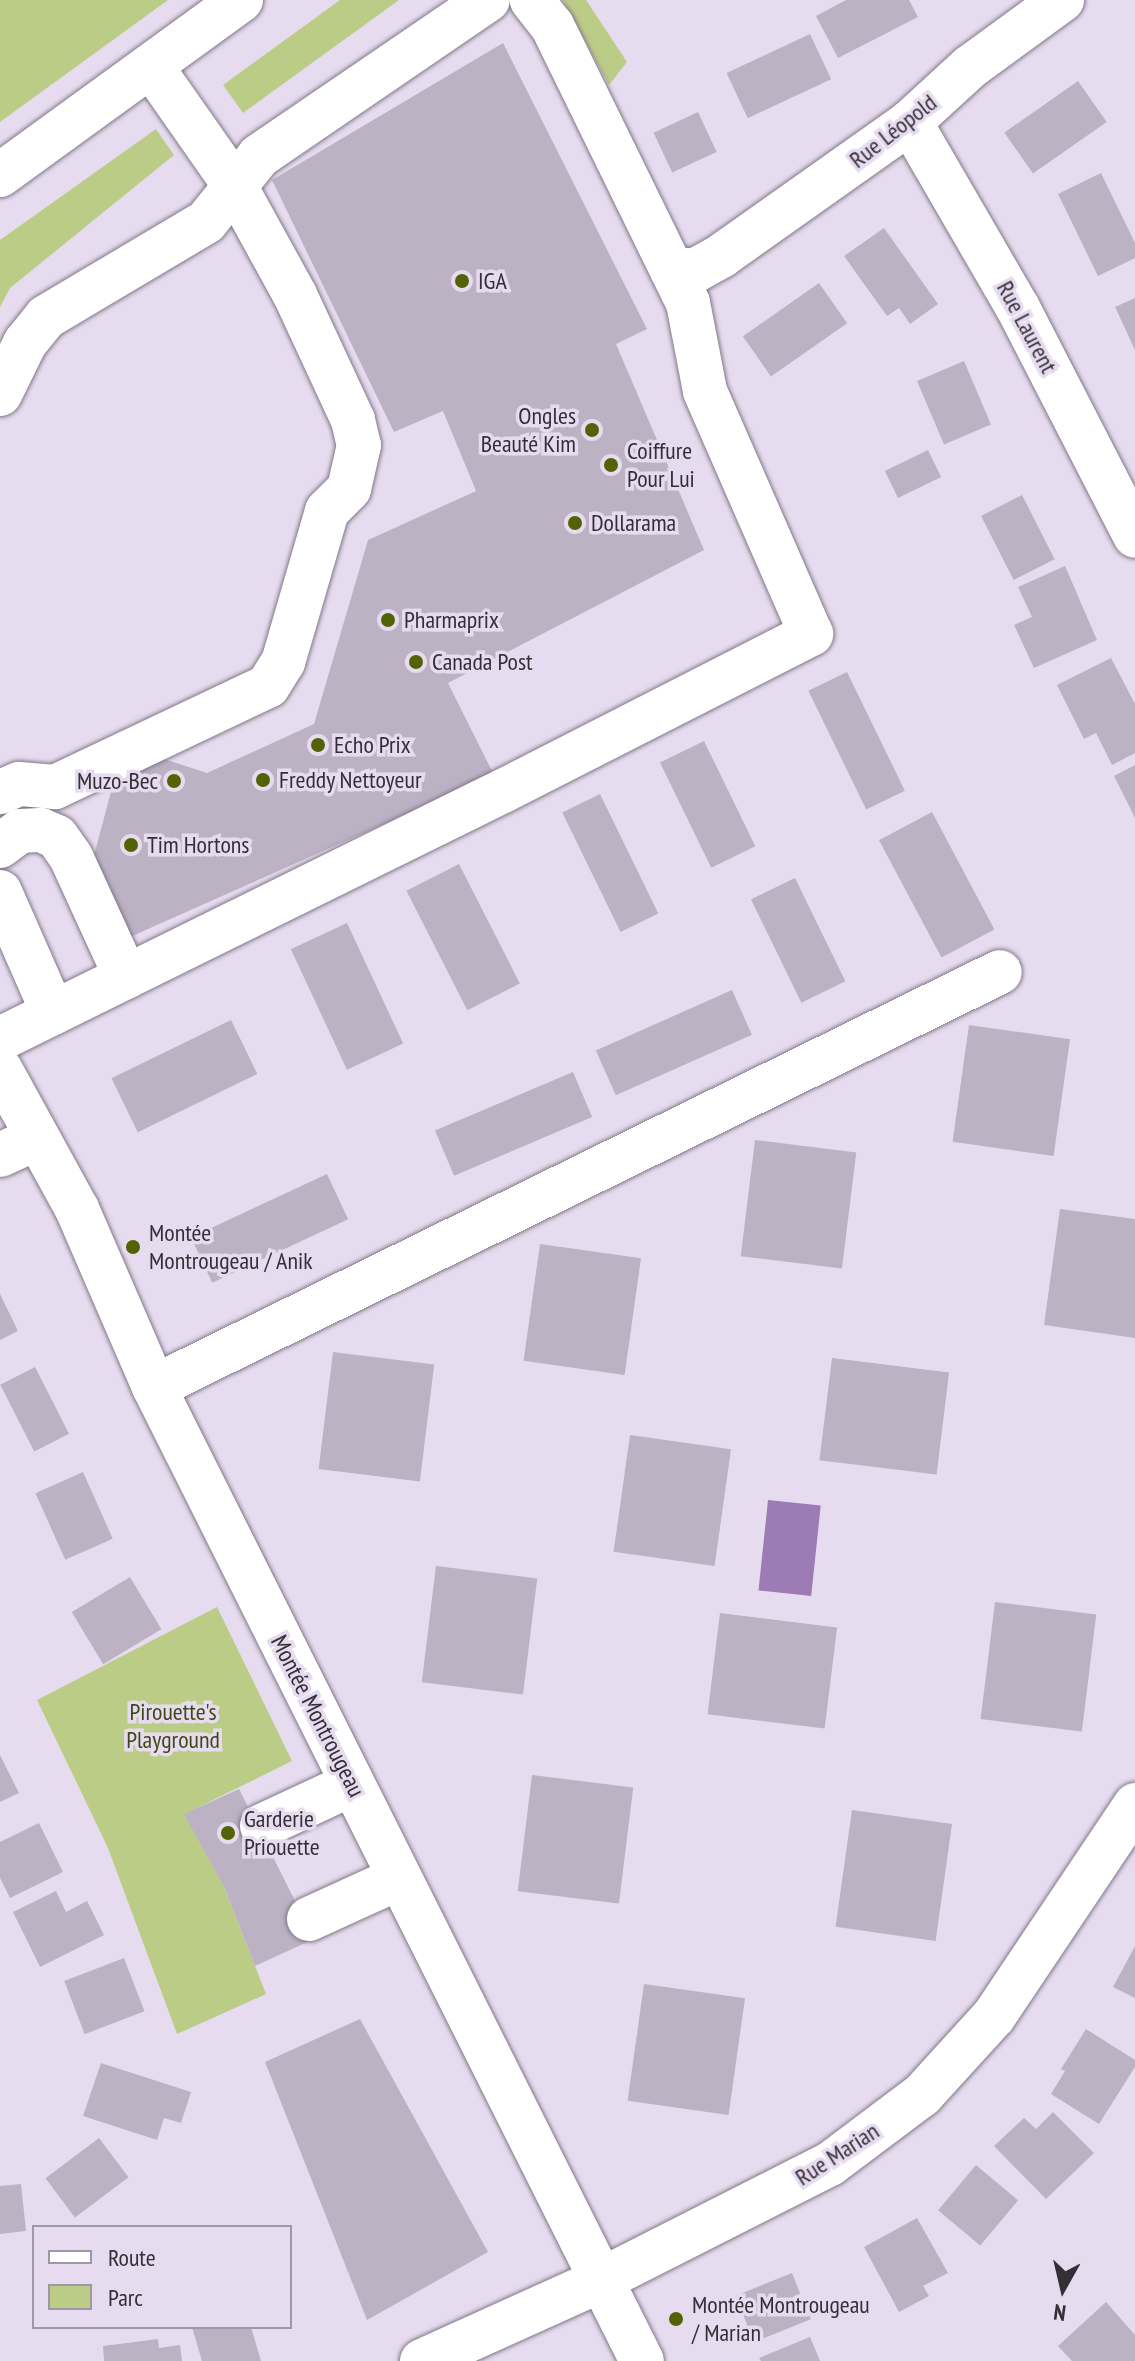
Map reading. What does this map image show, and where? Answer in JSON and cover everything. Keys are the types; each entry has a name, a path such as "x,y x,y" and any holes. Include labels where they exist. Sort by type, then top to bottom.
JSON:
{"street":[{"path":"151,66 207,0"},
{"path":"0,175 241,0"},
{"path":"0,394 25,343 46,317 206,222 259,156 488,0"},
{"path":"0,1039 811,634 705,391 688,303 552,26 532,0"},
{"name":"Rue Léopold","path":"672,270 696,270 721,256 910,122 970,67 1062,0"},
{"path":"0,792 19,784 55,787 268,686 283,662 327,511 349,489 359,445 353,420 295,295 235,186 151,66"},
{"name":"Rue Laurent","path":"910,122 1018,308 1135,536"},
{"path":"0,846 20,831 41,830 57,837 71,857 126,977"},
{"path":"0,892 53,1013"},
{"path":"154,1387 1000,972"},
{"name":"Montée Montrougeau","path":"0,1069 18,1146 99,1254 154,1387 642,2361"},
{"path":"262,1826 352,1784"},
{"name":"Rue Marian","path":"422,2361 601,2280 830,2164 922,2095 994,2016 1130,1821"},
{"path":"309,1919 399,1878"}],"green space":[{"path":"0,0 168,0 0,122"},
{"path":"340,0 399,0 243,113 223,85"},
{"path":"563,0 586,0 627,62 609,85"},
{"path":"156,129 174,155 10,288 0,307 0,240"},
{"name":"Pirouette's Playground","path":"217,1607 292,1761 185,1814 225,1889 266,1994 177,2034 108,1848 37,1700"}],"shaded area":[{"path":"768,1500 821,1506 811,1596 758,1591"}],"building":[{"path":"846,0 909,0 918,17 838,58 816,16"},
{"path":"810,34 831,79 748,118 727,73"},
{"path":"503,43 647,329 616,344 704,550 448,683 494,775 130,937 91,867 113,784 161,758 207,773 314,724 368,540 476,491 443,411 394,432 272,180"},
{"path":"1078,81 1107,122 1033,174 1004,133"},
{"path":"698,112 717,152 672,173 654,133"},
{"path":"1101,173 1135,243 1135,258 1098,276 1058,194"},
{"path":"884,228 938,304 910,324 899,308 887,316 844,256"},
{"path":"819,283 847,323 771,376 743,336"},
{"path":"1135,298 1135,350 1115,307"},
{"path":"964,361 991,425 944,444 917,381"},
{"path":"928,450 941,477 898,498 885,471"},
{"path":"1022,495 1055,559 1014,580 981,516"},
{"path":"1065,566 1097,640 1034,668 1014,625 1032,617 1018,587"},
{"path":"1111,658 1135,704 1135,753 1112,765 1096,733 1084,739 1057,685"},
{"path":"847,672 905,791 866,809 808,691"},
{"path":"704,741 755,846 711,868 660,762"},
{"path":"1135,765 1135,818 1114,776"},
{"path":"600,794 658,914 621,932 562,812"},
{"path":"932,812 994,929 941,958 879,840"},
{"path":"459,864 520,983 467,1010 406,891"},
{"path":"795,878 845,981 801,1003 751,899"},
{"path":"347,923 403,1044 347,1070 291,949"},
{"path":"732,990 752,1035 616,1095 596,1051"},
{"path":"231,1020 257,1074 138,1132 111,1078"},
{"path":"969,1025 1070,1039 1054,1156 953,1142"},
{"path":"573,1072 592,1117 454,1176 435,1131"},
{"path":"755,1140 856,1152 842,1269 741,1256"},
{"path":"327,1174 348,1219 212,1283 191,1237"},
{"path":"1060,1209 1135,1219 1135,1338 1044,1325"},
{"path":"540,1244 641,1258 625,1375 524,1361"},
{"path":"0,1294 18,1331 0,1340"},
{"path":"333,1352 434,1364 420,1482 319,1469"},
{"path":"832,1358 949,1372 937,1475 819,1460"},
{"path":"35,1367 69,1434 34,1452 0,1385"},
{"path":"630,1435 731,1449 715,1566 614,1552"},
{"path":"83,1472 113,1539 65,1560 35,1493"},
{"path":"436,1566 537,1578 523,1695 422,1682"},
{"path":"130,1577 161,1629 103,1664 72,1612"},
{"path":"995,1602 1096,1614 1082,1732 981,1719"},
{"path":"720,1613 837,1627 825,1729 708,1714"},
{"path":"0,1755 19,1793 0,1802"},
{"path":"532,1775 633,1787 619,1904 518,1891"},
{"path":"239,1789 314,1939 255,1966 225,1889 184,1814"},
{"path":"852,1810 952,1824 936,1941 836,1927"},
{"path":"39,1823 63,1872 10,1898 0,1878 0,1842"},
{"path":"56,1891 66,1912 87,1901 104,1935 40,1967 13,1912"},
{"path":"1135,1946 1135,1998 1113,1987"},
{"path":"124,1958 144,2011 85,2034 64,1981"},
{"path":"644,1984 745,1998 729,2115 628,2101"},
{"path":"360,2019 488,2252 367,2320 265,2062"},
{"path":"1086,2029 1135,2060 1135,2067 1099,2124 1051,2094 1065,2071 1061,2069"},
{"path":"101,2063 191,2092 181,2123 164,2118 157,2140 83,2116"},
{"path":"1053,2112 1094,2153 1046,2199 994,2146 1024,2118 1036,2129"},
{"path":"99,2138 128,2177 75,2217 45,2178"},
{"path":"976,2165 1018,2200 980,2246 938,2210"},
{"path":"21,2184 26,2231 0,2234 0,2186"},
{"path":"917,2218 948,2273 923,2286 929,2296 899,2312 864,2247"},
{"path":"792,2273 811,2319 754,2342 735,2296"},
{"path":"1106,2302 1135,2335 1135,2361 1072,2361 1058,2346"},
{"path":"193,2329 252,2329 261,2361 202,2361"},
{"path":"810,2337 820,2361 761,2361 759,2358"},
{"path":"158,2339 159,2348 180,2345 182,2361 104,2361 103,2346"}],"place":[{"name":"IGA","path":"462,281"},
{"name":"Ongles Beauté Kim","path":"592,430"},
{"name":"Coiffure Pour Lui","path":"611,465"},
{"name":"Dollarama","path":"575,523"},
{"name":"Pharmaprix","path":"388,620"},
{"name":"Canada Post","path":"416,662"},
{"name":"Echo Prix","path":"318,745"},
{"name":"Freddy Nettoyeur","path":"263,780"},
{"name":"Muzo-Bec","path":"174,781"},
{"name":"Tim Hortons","path":"131,845"},
{"name":"Montée Montrougeau / Anik","path":"133,1247"},
{"name":"Garderie Priouette","path":"228,1833"},
{"name":"Montée Montrougeau / Marian","path":"676,2319"}]}
